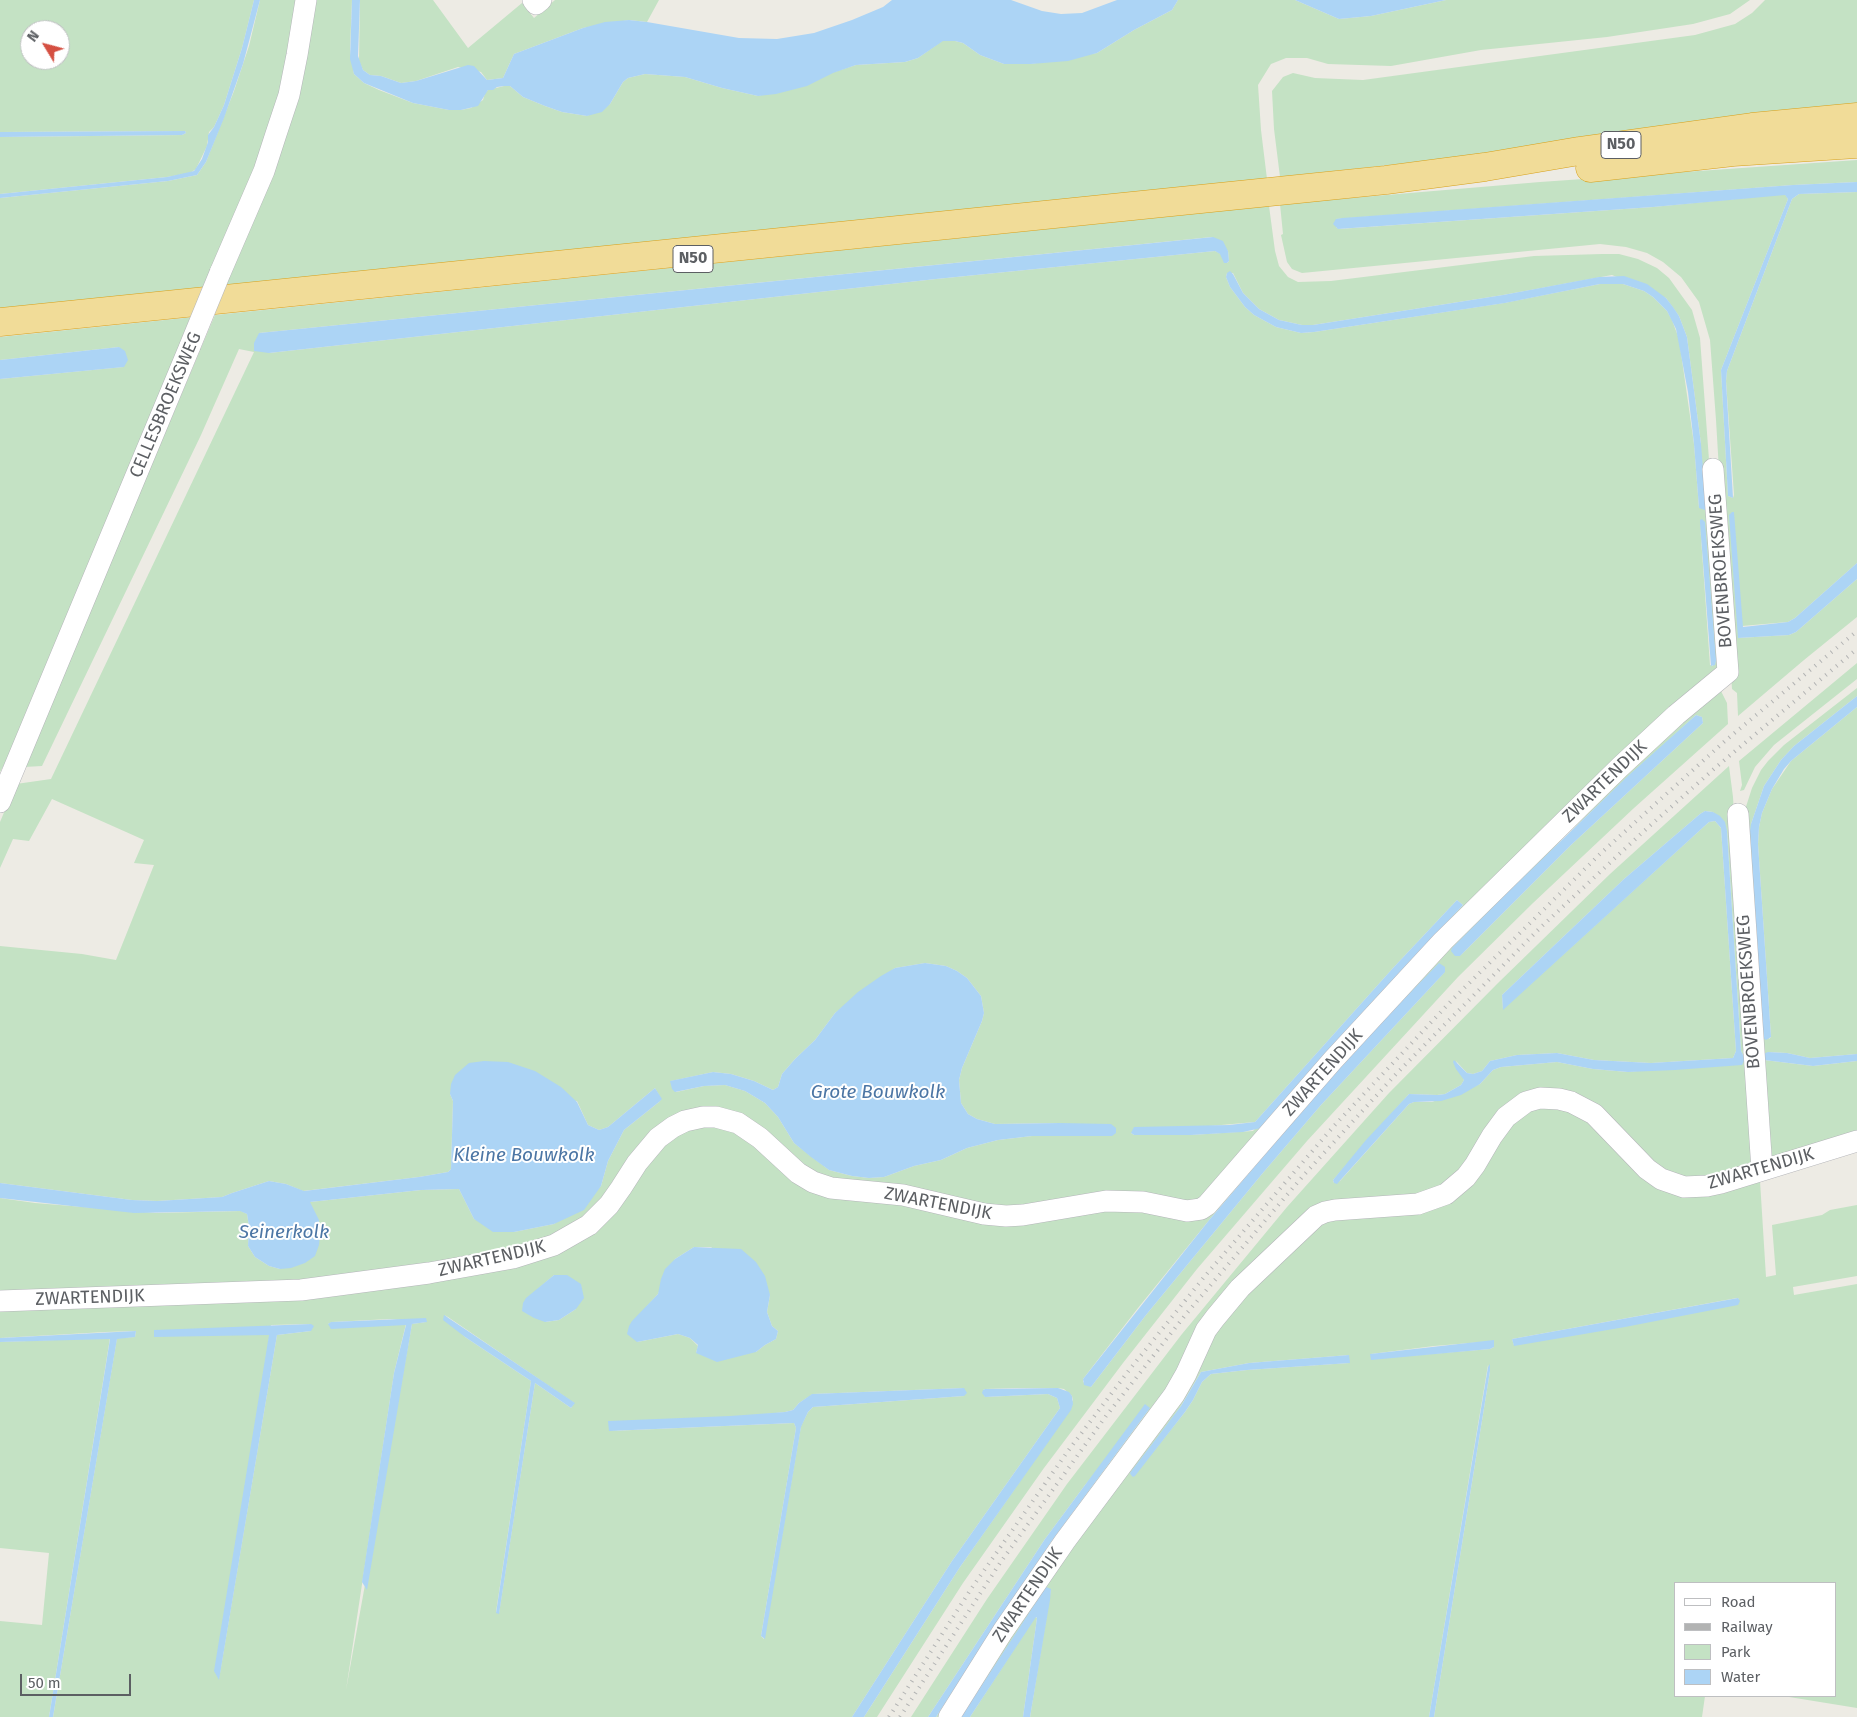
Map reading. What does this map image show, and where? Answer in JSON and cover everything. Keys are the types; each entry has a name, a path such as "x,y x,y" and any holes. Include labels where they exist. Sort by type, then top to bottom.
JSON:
{"highway":[{"name":"N50","path":"0,322 1386,180 1752,127 1857,117"},
{"name":"N50","path":"0,331 1733,152 1857,144"}],"street":[{"name":"CELLESBROEKSWEG","path":"0,802 264,171 288,95 298,55 306,0"},
{"path":"533,0 536,4 541,0"},
{"name":"BOVENBROEKSWEG","path":"1713,469 1728,672"},
{"name":"ZWARTENDIJK","path":"0,1301 301,1290 429,1273 513,1258 554,1245 589,1225 609,1205 636,1163 658,1138 685,1121 703,1117 716,1117 738,1123 760,1138 798,1174 813,1182 831,1188 904,1195 984,1214 999,1215 1023,1215 1106,1201 1143,1202 1187,1211 1201,1208 1207,1205 1333,1060 1443,941 1620,766 1676,715 1728,672"},
{"name":"BOVENBROEKSWEG","path":"1738,814 1762,1170"},
{"name":"ZWARTENDIJK","path":"949,1717 1003,1631 1065,1540 1174,1395 1211,1324 1240,1288 1316,1216 1335,1210 1418,1204 1446,1194 1466,1177 1506,1117 1526,1102 1540,1098 1571,1102 1594,1114 1647,1169 1670,1183 1684,1187 1707,1186 1857,1141"}],"green space":[{"path":"0,0 254,0 242,48 224,105 214,127 209,132 207,146 196,169 190,173 167,177 0,194 0,137 182,135 186,133 185,131 0,132"},
{"path":"260,0 298,0 285,75 268,135 204,293 0,314 0,198 168,181 197,175 206,162 234,91 249,46"},
{"path":"312,0 352,0 350,50 354,74 364,83 379,90 413,103 449,110 461,110 471,108 483,100 488,90 510,86 523,97 545,106 562,112 587,116 610,104 623,82 628,78 645,74 685,77 758,96 856,65 905,62 918,58 942,41 963,43 980,55 1004,64 1031,64 1097,53 1134,30 1172,10 1178,0 1295,0 1339,19 1371,16 1446,0 1750,0 1730,14 1693,24 1607,37 1481,50 1391,66 1328,64 1307,58 1286,58 1271,64 1258,85 1267,179 220,295"},
{"path":"360,0 433,0 468,48 522,3 534,18 555,0 659,0 647,22 629,20 583,28 514,54 503,78 487,80 481,72 458,67 416,81 401,83 381,76 370,75 363,70 359,61"},
{"path":"1765,0 1857,0 1857,105 1498,153 1280,177 1274,129 1272,91 1283,77 1293,73 1315,78 1363,80 1695,35 1735,24 1752,13"},
{"path":"1857,160 1857,182 1793,185 1336,219 1336,227 1339,229 1653,207 1785,194 1788,199 1721,370 1728,496 1733,498 1727,371 1792,199 1799,194 1857,192 1857,563 1795,618 1788,622 1742,626 1738,638 1789,635 1796,632 1857,579 1857,617 1738,716 1737,693 1732,689 1710,340 1699,302 1681,277 1663,262 1647,253 1626,247 1600,244 1302,273 1292,269 1287,262 1281,235 1283,234 1280,204 1540,182"},
{"path":"1269,206 1279,266 1288,277 1298,282 1331,281 1534,256 1619,254 1638,259 1657,268 1669,278 1692,310 1700,338 1713,514 1721,668 1194,1203 1009,1212 832,1182 702,1111 604,1201 552,1239 376,1276 0,1296 0,1198 35,1203 156,1213 241,1211 247,1214 249,1226 248,1246 255,1257 269,1266 280,1269 310,1202 421,1190 459,1189 474,1219 514,1232 554,1224 601,1186 608,1161 624,1130 661,1099 655,1088 608,1127 599,1130 588,1125 577,1101 450,1094 453,1101 451,1169 448,1172 419,1177 303,1191 286,1184 269,1181 222,1197 157,1201 132,1200 0,1183 0,946 82,954 116,960 154,865 134,863 144,840 52,799 29,841 13,839 0,868 0,822 16,784 51,779 254,352 239,349 201,435 42,766 24,767 215,315","holes":["1212,237 1228,251 1229,261 1227,263 1221,254 1215,251 936,279 269,353 259,333","1227,273 1233,273 1243,293 1259,309 1279,320 1302,325 1313,325 1503,295 1612,275 1666,298 1679,316 1687,337 1701,444 1699,508 1694,444 1679,339 1667,311 1644,291 1623,284 1600,284 1504,303 1301,333 1276,327 1254,315 1245,307 1230,287 1226,277","1700,523 1713,666 1710,665","1457,900 1463,905 1253,1131 1191,1135 1134,1135 1131,1133 1255,1122 1393,968","925,963 946,966 957,971 967,978 981,996 984,1013 959,1080 961,1103 968,1114 977,1119 995,1124 1059,1123 1032,1136 998,1140 967,1148 941,1160 914,1166 884,1177 869,1178 829,1170 794,1143 778,1117 765,1103 745,1091 725,1085 704,1086 676,1092 671,1081 713,1072 731,1074 754,1081 773,1090 778,1087 782,1074 815,1040 835,1013 895,968"]},
{"path":"194,317 7,760 0,772 0,379 123,367 119,347 0,360 0,337"},
{"path":"1857,663 1857,679 1774,745 1755,767 1744,790 1740,791 1742,785 1739,761"},
{"path":"1857,688 1857,696 1794,746 1781,760 1764,786 1751,824 1769,1039 1771,1037 1758,844 1762,813 1772,789 1791,761 1857,707 1857,1054 1810,1058 1787,1053 1768,1052 1764,1060 1813,1066 1857,1061 1857,1136 1772,1158 1743,816 1752,788 1768,761 1784,745"},
{"path":"1721,691 1727,703 1728,724 1634,808 1458,977 1307,1141 1197,1269 1044,1468 963,1583 877,1717 864,1717 960,1567 1014,1490 1073,1400 1072,1396 1064,1389 1016,1388 983,1390 985,1397 1048,1394 1057,1398 1060,1408 952,1561 852,1717 53,1717 117,1338 135,1337 136,1331 0,1338 0,1304 157,1298 553,1250 646,1159 688,1126 733,1127 786,1171 938,1207 1094,1206 1190,1215 1623,770","holes":["1696,715 1702,717 1703,723 1571,845 1460,956 1564,837","1445,972 1321,1105 1262,1174 1146,1315 1091,1387 1083,1382 1083,1379 1138,1308 1210,1219 1313,1098","694,1247 711,1247 770,1295 767,1312 772,1326 778,1331 776,1339 756,1352 696,1353 698,1346 690,1338 678,1334 637,1342 647,1306 658,1294 675,1259","554,1275 576,1309 559,1320 545,1322 539,1288","445,1315 574,1403 571,1408 535,1383 499,1613 496,1612 531,1381 465,1337","390,1319 426,1322 412,1324 346,1690 394,1373 406,1324 328,1324 332,1322","311,1324 311,1331 277,1335 219,1679 271,1325","964,1388 964,1396 813,1407 808,1412 801,1426 764,1639 761,1636 796,1428 794,1423 610,1431 785,1412 793,1410 799,1403 813,1394"]},
{"path":"1729,766 1733,797 1755,1163 1720,1177 1672,1178 1548,1092 1430,1195 1327,1206 1180,1371 942,1717 936,1717 1051,1542 1150,1408 1085,1485 1045,1539 928,1717 911,1717 987,1599 1067,1484 1182,1334 1287,1207 1389,1093 1610,874","holes":["1705,811 1713,812 1727,831 1741,1051 1745,1060 1628,1072 1593,1069 1557,1062 1501,1067 1493,1070 1480,1084 1432,1102 1414,1102 1409,1104 1340,1181 1334,1183 1333,1180 1409,1094 1445,1094 1461,1085 1464,1080 1456,1061 1467,1073 1473,1074 1482,1071 1490,1061 1517,1055 1557,1053 1594,1060 1651,1063 1733,1058 1736,1051 1721,828 1715,821 1709,822 1503,1009 1502,995 1624,879 1700,814"]},
{"path":"1569,1106 1652,1179 1760,1181 1766,1277 1776,1275 1772,1225 1822,1215 1830,1210 1857,1205 1857,1276 1793,1287 1794,1295 1857,1284 1857,1708 1789,1697 1837,1697 1837,1582 1674,1582 1674,1697 1705,1697 1702,1717 1434,1717 1490,1371 1488,1365 1429,1717 1030,1717 1051,1589 971,1701 967,1699 1221,1322 1318,1221 1419,1208 1521,1111","holes":["1737,1298 1739,1299 1514,1345 1512,1339","1494,1341 1494,1347 1490,1349 1371,1359 1371,1354","1349,1355 1349,1363 1211,1374 1202,1382 1185,1412 1133,1477 1181,1406 1201,1372 1249,1363"]},
{"path":"110,1338 49,1717 0,1717 0,1621 42,1625 49,1553 0,1548 0,1342"},
{"path":"1035,1617 1037,1618 1023,1717 970,1717"}],"water":[{"path":"254,0 260,0 243,64 206,162 197,175 168,181 0,198 0,194 167,177 194,171 202,159 208,142 208,135 214,127 224,105 242,48"},
{"path":"352,0 360,0 358,56 363,70 370,75 381,76 401,83 416,81 468,65 474,66 487,80 503,78 514,54 583,28 605,22 629,20 739,38 777,39 814,33 883,7 892,0 1011,0 1042,11 1061,14 1082,13 1117,0 1178,0 1172,10 1134,30 1097,53 1068,61 1004,64 980,55 963,43 943,41 918,58 905,62 856,65 833,73 807,86 776,94 758,96 685,77 645,74 628,78 623,82 610,104 602,112 587,116 562,112 545,106 523,97 510,86 488,90 478,106 461,110 449,110 413,103 364,83 354,74 350,59"},
{"path":"1295,0 1446,0 1371,16 1339,19"},
{"path":"185,131 186,133 182,135 0,137 0,132"},
{"path":"1857,182 1857,192 1799,194 1792,199 1727,371 1733,498 1728,496 1721,370 1788,199 1785,195 1653,207 1338,229 1333,224 1336,219 1342,218"},
{"path":"1213,237 1223,241 1228,251 1229,261 1227,263 1224,263 1220,254 1215,251 936,279 269,353 254,351 254,343 259,333"},
{"path":"1230,271 1243,293 1259,309 1279,320 1302,325 1313,325 1503,295 1599,277 1624,276 1647,284 1666,298 1673,307 1679,316 1687,337 1701,444 1705,510 1699,508 1688,392 1676,329 1667,311 1644,291 1623,284 1600,284 1505,303 1301,333 1276,327 1254,315 1245,307 1230,287 1226,277"},
{"path":"119,347 125,351 128,360 124,367 0,379 0,360"},
{"path":"1734,512 1743,627 1788,622 1795,618 1857,563 1857,579 1796,632 1789,635 1738,638 1729,515"},
{"path":"1702,519 1705,522 1716,660 1715,665 1711,666 1700,523"},
{"path":"1857,696 1857,707 1791,761 1784,769 1772,789 1762,813 1758,844 1771,1037 1766,1040 1763,1038 1751,824 1764,786 1781,760 1794,746"},
{"path":"1696,715 1702,717 1703,723 1571,845 1460,956 1455,956 1451,951 1452,948 1500,900 1629,775"},
{"path":"1705,811 1713,812 1720,816 1725,822 1727,831 1741,1051 1745,1059 1742,1065 1628,1072 1593,1069 1557,1062 1501,1067 1493,1070 1480,1084 1461,1095 1441,1101 1414,1102 1409,1104 1337,1184 1334,1183 1333,1180 1366,1140 1409,1094 1445,1094 1461,1085 1464,1080 1456,1069 1454,1060 1467,1073 1473,1074 1482,1071 1490,1061 1517,1055 1557,1053 1594,1060 1651,1063 1733,1058 1736,1051 1721,828 1715,821 1709,822 1503,1010 1502,995 1624,879"},
{"path":"1457,900 1463,905 1316,1064 1261,1128 1243,1132 1191,1135 1134,1135 1131,1133 1134,1127 1229,1125 1255,1122 1393,968"},
{"name":"Grote Bouwkolk","path":"925,963 946,966 957,971 967,978 981,996 984,1013 982,1021 962,1068 959,1080 961,1103 968,1114 977,1119 995,1124 1111,1124 1116,1128 1116,1133 1112,1136 1032,1136 998,1140 967,1148 941,1160 914,1166 884,1177 869,1178 829,1170 794,1143 778,1117 765,1103 745,1091 725,1085 704,1086 675,1092 672,1089 670,1081 713,1072 731,1074 754,1081 773,1090 778,1087 782,1074 795,1059 815,1040 835,1013 858,992 895,968"},
{"path":"1439,963 1445,967 1445,972 1321,1105 1262,1174 1146,1315 1091,1387 1084,1385 1083,1379 1210,1219 1313,1098 1374,1030"},
{"path":"1768,1052 1787,1053 1810,1058 1857,1054 1857,1061 1813,1066 1764,1060 1763,1054"},
{"name":"Kleine Bouwkolk","path":"484,1061 508,1062 535,1071 561,1087 577,1102 588,1125 599,1130 608,1127 655,1088 662,1099 624,1130 608,1161 601,1186 584,1210 554,1224 514,1232 493,1232 474,1219 459,1189 421,1190 310,1202 319,1220 319,1245 315,1256 305,1263 291,1268 280,1269 269,1266 255,1257 248,1246 249,1226 247,1214 240,1211 134,1213 0,1198 0,1183 132,1200 157,1201 222,1197 269,1181 286,1184 304,1191 448,1172 451,1169 453,1101 450,1094 451,1084 455,1075 469,1063"},
{"path":"694,1247 741,1249 756,1262 765,1276 770,1295 767,1312 772,1326 778,1331 776,1339 756,1352 717,1362 696,1353 698,1345 690,1338 678,1334 637,1342 627,1334 632,1321 658,1294 665,1269 675,1259"},
{"path":"554,1275 567,1275 581,1284 584,1298 576,1309 559,1320 545,1322 522,1311 526,1298"},
{"path":"1738,1298 1740,1301 1738,1305 1625,1327 1514,1346 1512,1339"},
{"path":"444,1315 575,1403 571,1408 535,1383 499,1614 496,1613 531,1381 465,1337 443,1320"},
{"path":"426,1318 427,1322 412,1324 367,1590 362,1582 394,1373 406,1325 331,1329 328,1324 331,1322"},
{"path":"311,1324 314,1326 311,1331 277,1335 219,1680 214,1671 269,1335 154,1337 154,1330"},
{"path":"136,1331 135,1337 117,1339 53,1717 49,1717 110,1339 0,1342 0,1338"},
{"path":"1494,1340 1494,1347 1490,1349 1371,1360 1370,1354"},
{"path":"1349,1355 1350,1363 1211,1374 1202,1382 1185,1412 1135,1476 1131,1475 1130,1473 1181,1406 1201,1372 1249,1363"},
{"path":"1490,1364 1434,1717 1429,1717 1488,1367"},
{"path":"964,1388 967,1393 964,1396 813,1407 808,1412 801,1427 765,1639 761,1636 796,1428 794,1423 609,1431 608,1421 785,1412 793,1410 812,1394"},
{"path":"1058,1388 1069,1392 1072,1396 1073,1404 1071,1410 960,1567 864,1717 852,1717 952,1561 1060,1408 1057,1398 1048,1394 985,1397 982,1393 983,1390"},
{"path":"1145,1404 1150,1408 1051,1542 936,1717 928,1717 1045,1539"},
{"path":"1046,1587 1051,1589 1050,1600 1030,1717 1023,1717 1036,1617 970,1717 961,1717"}],"railway":[{"path":"889,1717 971,1589 1068,1451 1130,1369 1205,1276 1333,1127 1452,1000 1600,854 1725,741 1857,631"},
{"path":"900,1717 1000,1563 1106,1416 1187,1313 1303,1176 1397,1073 1540,928 1715,768 1857,649"}],"water label":[{"name":"Seinerkolk","path":"284,1233"}]}
